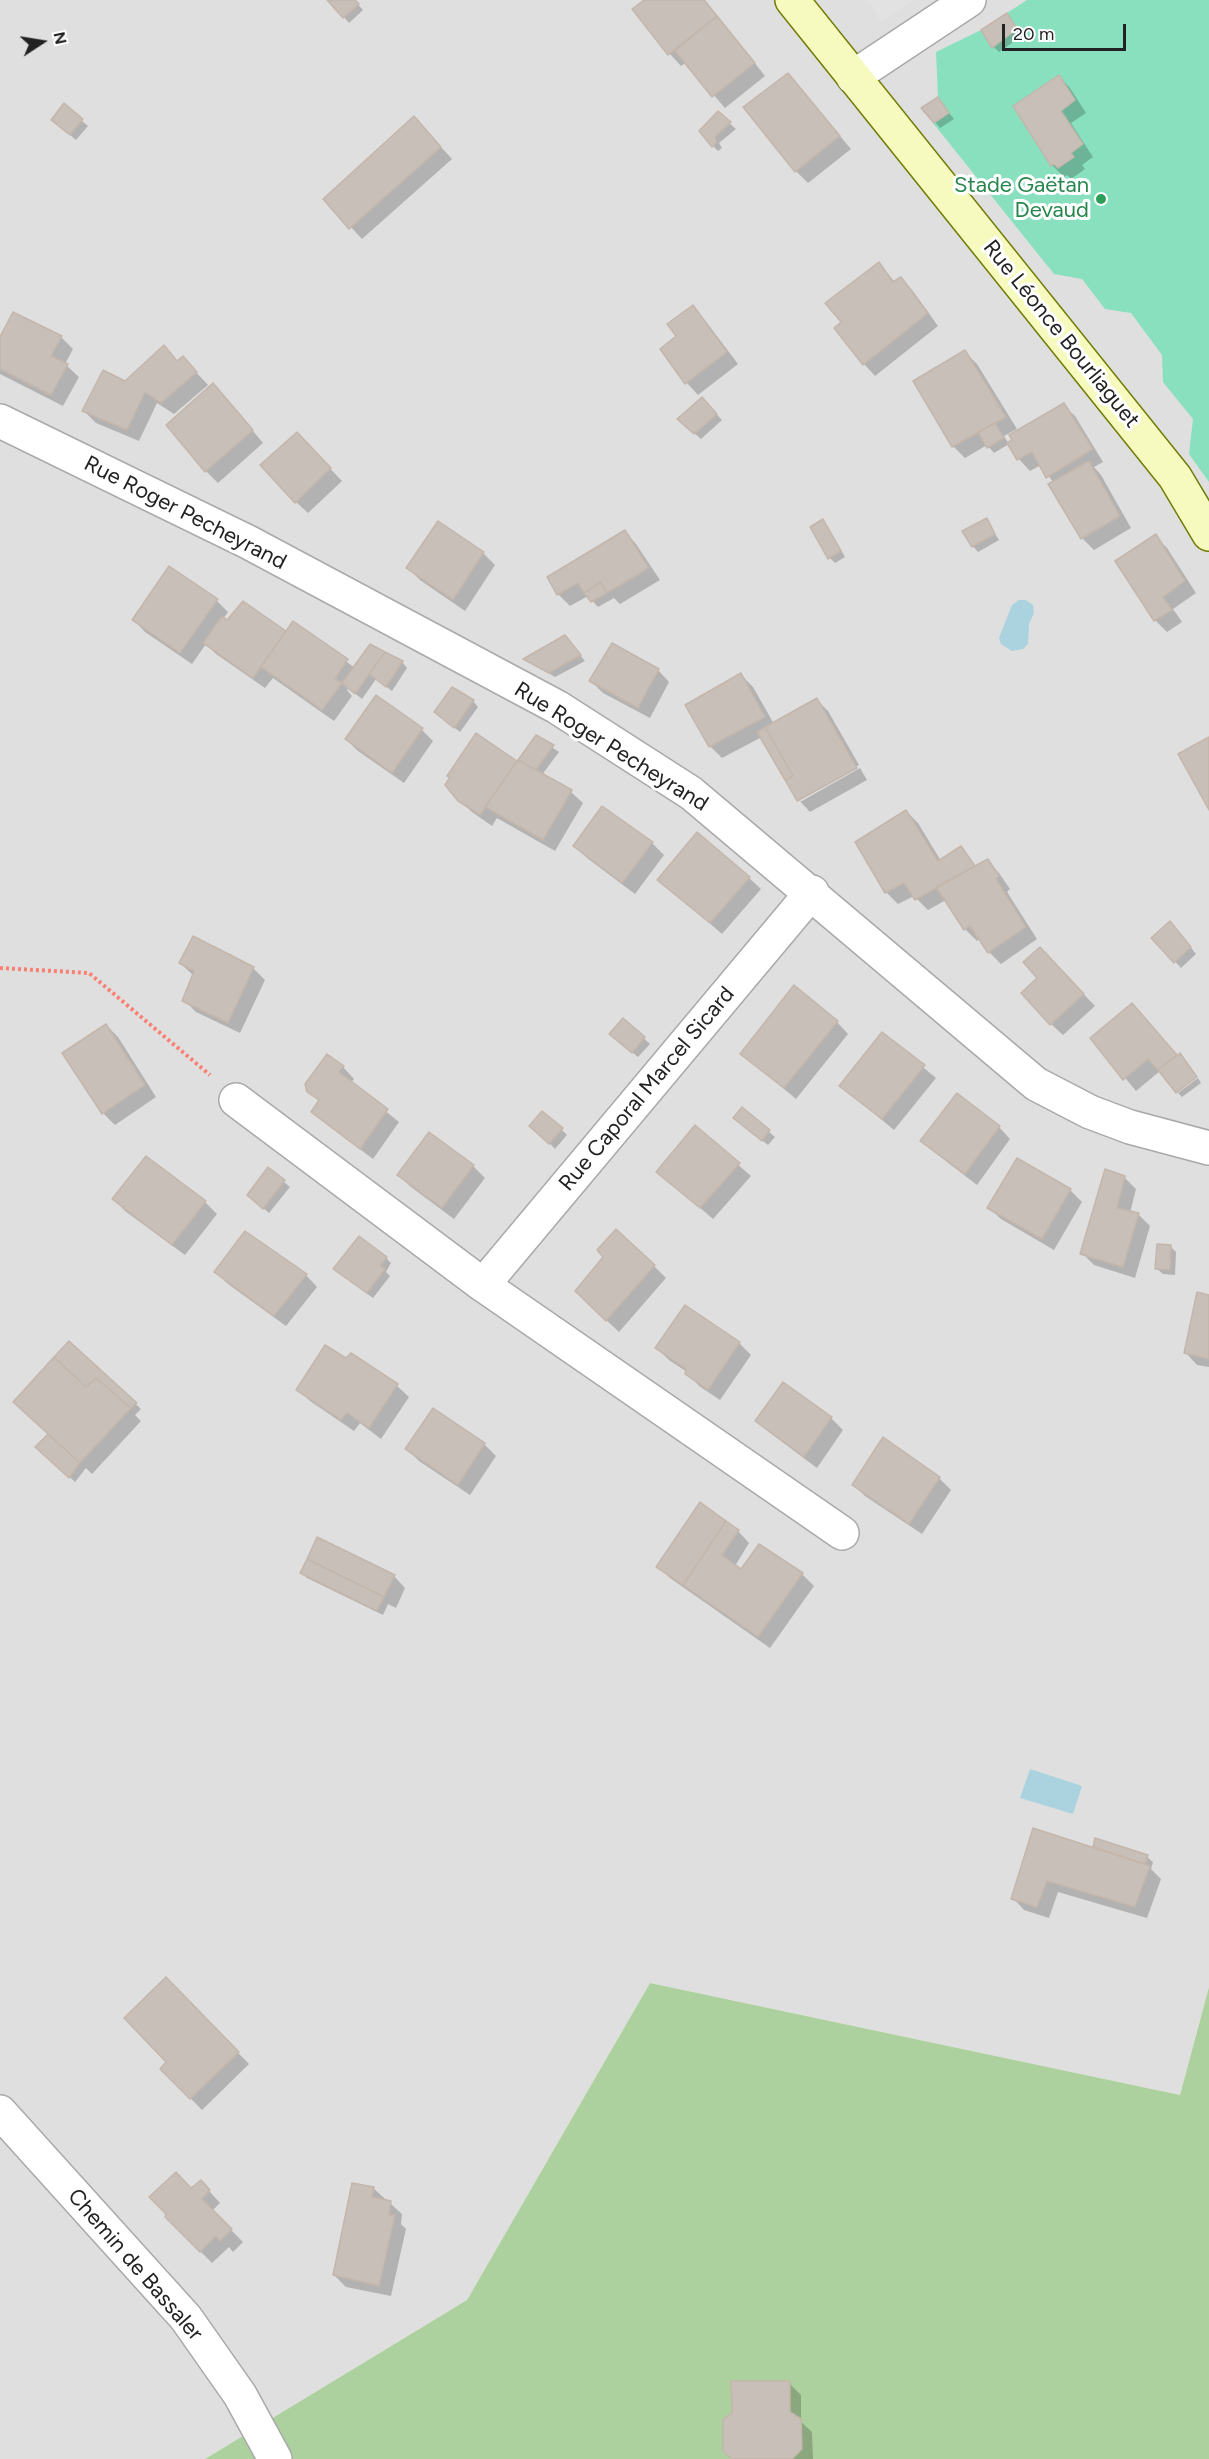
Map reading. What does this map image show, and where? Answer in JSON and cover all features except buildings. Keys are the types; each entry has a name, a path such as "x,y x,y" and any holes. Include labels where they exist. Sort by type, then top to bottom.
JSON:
{"main road":[{"name":"Rue Léonce Bourliaguet","path":"792,0 1175,477 1209,534"}],"street":[{"path":"853,77 969,0"},
{"name":"Rue Roger Pecheyrand","path":"0,421 248,543 557,707 692,793 812,892 1036,1084 1090,1112 1130,1127 1209,1148"},
{"name":"Rue Caporal Marcel Sicard","path":"483,1286 812,892"},
{"path":"236,1100 483,1286 842,1533"},
{"name":"Chemin de Bassaler","path":"0,2112 186,2318 240,2395 275,2459"}],"path":[{"path":"0,968 89,973 206,1071"}],"shaded area":[{"path":"0,0 1209,0 1209,1987 1180,2095 650,1983 467,2300 205,2459 0,2459"},
{"path":"867,0 913,0 881,22"}],"green space":[{"name":"Stade Gaëtan Devaud","path":"1027,0 1209,0 1209,482 1189,454 1193,419 1163,382 1162,355 1131,313 1105,309 1082,279 1054,274 921,108 938,97 936,52 981,30"},
{"path":"650,1983 1180,2095 1209,1987 1209,2459 205,2459 467,2300"}],"water":[{"path":"1019,600 1026,600 1033,605 1034,613 1029,624 1028,644 1023,649 1012,651 1001,644 999,638 1012,605"},
{"path":"1030,1769 1082,1786 1073,1814 1020,1798"}],"place":[{"name":"Stade Gaëtan Devaud","path":"1101,199"}]}
